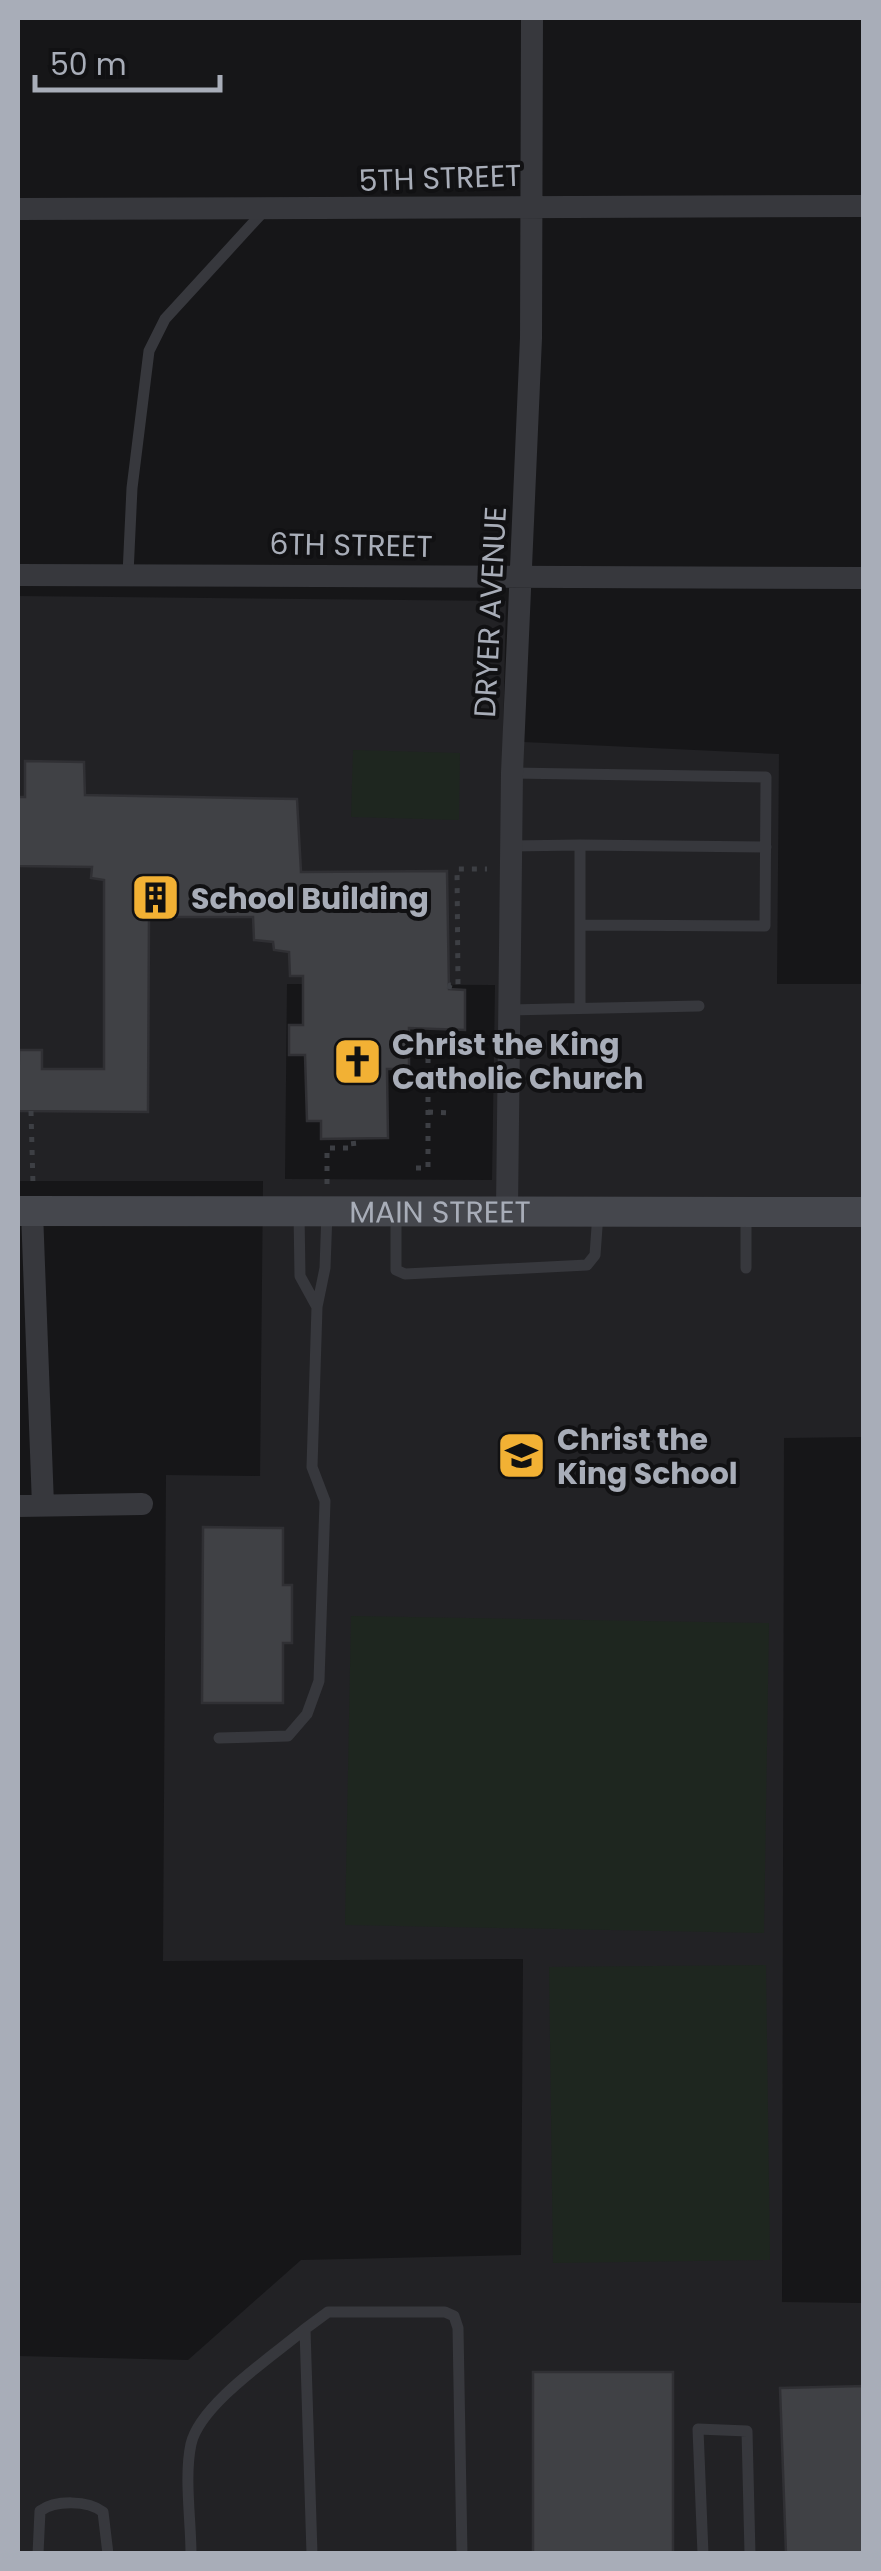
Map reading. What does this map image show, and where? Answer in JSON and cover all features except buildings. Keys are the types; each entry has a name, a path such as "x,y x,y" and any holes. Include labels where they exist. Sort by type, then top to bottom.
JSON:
{"main road":[{"name":"MAIN STREET","path":"28,1202 313,1212 864,1212"}],"street":[{"name":"DRYER AVENUE","path":"507,1209 512,773 531,338 528,206 532,18"},
{"name":"5TH STREET","path":"18,210 864,206"},
{"name":"6TH STREET","path":"18,575 864,578"},
{"path":"28,1202 43,1505"},
{"path":"18,1506 142,1504"}],"lane":[{"path":"128,574 132,488 149,352 166,319 264,211"},
{"path":"512,773 766,778 765,926 580,925"},
{"path":"510,858 580,846 766,847"},
{"path":"580,846 580,1006"},
{"path":"508,1010 699,1006"},
{"path":"313,1212 300,1276 317,1307"},
{"path":"219,1738 288,1736 307,1714 319,1682 325,1501 312,1468 317,1307 313,1212"},
{"path":"396,1212 396,1270 405,1274 587,1266 595,1256 598,1213"},
{"path":"746,1214 746,1268"},
{"path":"192,2554 190,2464 196,2431 212,2408 328,2312 445,2312 454,2316 462,2554"},
{"path":"305,2329 312,2554"},
{"path":"702,2554 698,2429 747,2431 750,2554"},
{"path":"38,2554 40,2511 50,2504 94,2505 103,2512 108,2554"}],"path":[{"path":"449,989 450,985 458,985 458,869 510,858"},
{"path":"448,937 458,938"},
{"path":"452,1030 452,1039"},
{"path":"409,1039 485,1039"},
{"path":"416,1168 428,1168 428,1039"},
{"path":"28,1202 32,1111"},
{"path":"428,1112 451,1113"},
{"path":"313,1212 327,1148 354,1148 354,1138"}],"shaded area":[{"path":"18,596 506,601 503,741 779,754 777,984 863,984 863,1437 784,1438 782,2302 863,2303 863,2553 18,2554 18,2356 188,2360 301,2260 521,2255 523,1959 163,1961 166,1475 260,1476 263,1181 18,1181","holes":["287,984 495,985 492,1180 285,1179"]},
{"path":"353,750 460,753 459,820 351,817"},
{"path":"351,1616 769,1623 764,1933 345,1925"},
{"path":"766,1965 770,2260 553,2263 549,1967"}],"place":[{"name":"School Building","path":"156,898"},
{"name":"Christ the King Catholic Church","path":"357,1061"},
{"name":"Christ the King School","path":"522,1456"}]}
